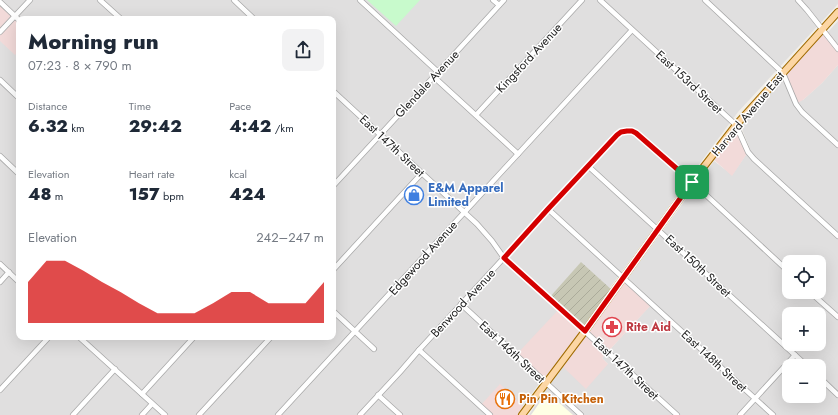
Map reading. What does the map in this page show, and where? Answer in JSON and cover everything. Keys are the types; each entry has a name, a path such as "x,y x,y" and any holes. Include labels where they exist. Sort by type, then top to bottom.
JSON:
{"main road":[{"name":"Harvard Avenue East","path":"522,415 585,331 692,182 736,125 838,12"}],"street":[{"path":"0,32 30,0"},
{"path":"100,0 118,16"},
{"path":"234,0 251,16"},
{"path":"360,0 438,72"},
{"path":"494,0 499,5"},
{"name":"Glendale Avenue","path":"336,183 504,0"},
{"name":"Kingsford Avenue","path":"476,115 582,0"},
{"name":"East 153rd Street","path":"600,0 736,125 748,152 754,159 838,236"},
{"path":"705,0 783,73 796,104 802,112 838,145"},
{"path":"798,0 838,48"},
{"path":"0,2 15,16"},
{"name":"Edgewood Avenue","path":"278,415 632,30"},
{"path":"434,77 518,154"},
{"path":"0,80 16,95"},
{"name":"East 147th Street","path":"336,94 477,224 504,258 677,415"},
{"name":"Benwood Avenue","path":"360,415 548,209 621,132 632,131 636,133 692,182"},
{"path":"0,156 16,171"},
{"name":"East 150th Street","path":"588,166 800,359"},
{"path":"336,267 422,173"},
{"path":"692,182 782,266"},
{"name":"East 148th Street","path":"548,209 773,415"},
{"path":"0,264 16,279"},
{"path":"0,282 9,272"},
{"path":"818,299 838,318"},
{"name":"East 146th Street","path":"461,304 581,415"},
{"path":"336,314 374,349"},
{"path":"0,390 46,340"},
{"path":"82,340 165,415"},
{"path":"142,394 191,340"},
{"path":"199,415 268,340"},
{"path":"419,350 490,415"},
{"path":"740,415 796,355"},
{"path":"73,415 115,369"},
{"path":"826,384 838,395"},
{"path":"378,395 400,415"},
{"path":"142,415 152,404"}],"shaded area":[{"path":"0,0 838,0 838,4 738,112 516,415 0,415"},
{"path":"0,5 16,18 16,54 15,55 0,41"},
{"path":"838,21 838,44 828,32"},
{"path":"824,27 838,44 838,65 822,83 803,100 796,104 783,73"},
{"path":"838,65 838,415 529,415 562,366 608,364 602,358 649,307 652,301 628,278 714,161 732,175 750,149 740,124 781,80 803,100 822,83"},
{"path":"736,125 748,152 732,176 711,157"},
{"path":"581,262 613,291 585,331 549,298"},
{"path":"623,277 652,304 602,358 608,364 586,389 562,366 549,386 516,355 560,308 585,331"},
{"path":"500,384 526,409 522,415 490,415 480,406"},
{"path":"547,392 573,415 531,415"}],"green space":[{"path":"367,0 420,0 396,26"}],"place":[{"name":"E&M Apparel Limited","path":"414,195"},
{"name":"Rite Aid","path":"612,327"},
{"name":"Pin Pin Kitchen","path":"505,399"}],"route":[{"path":"632,131 636,133 692,182 585,331 504,258 621,132 632,131"}]}
